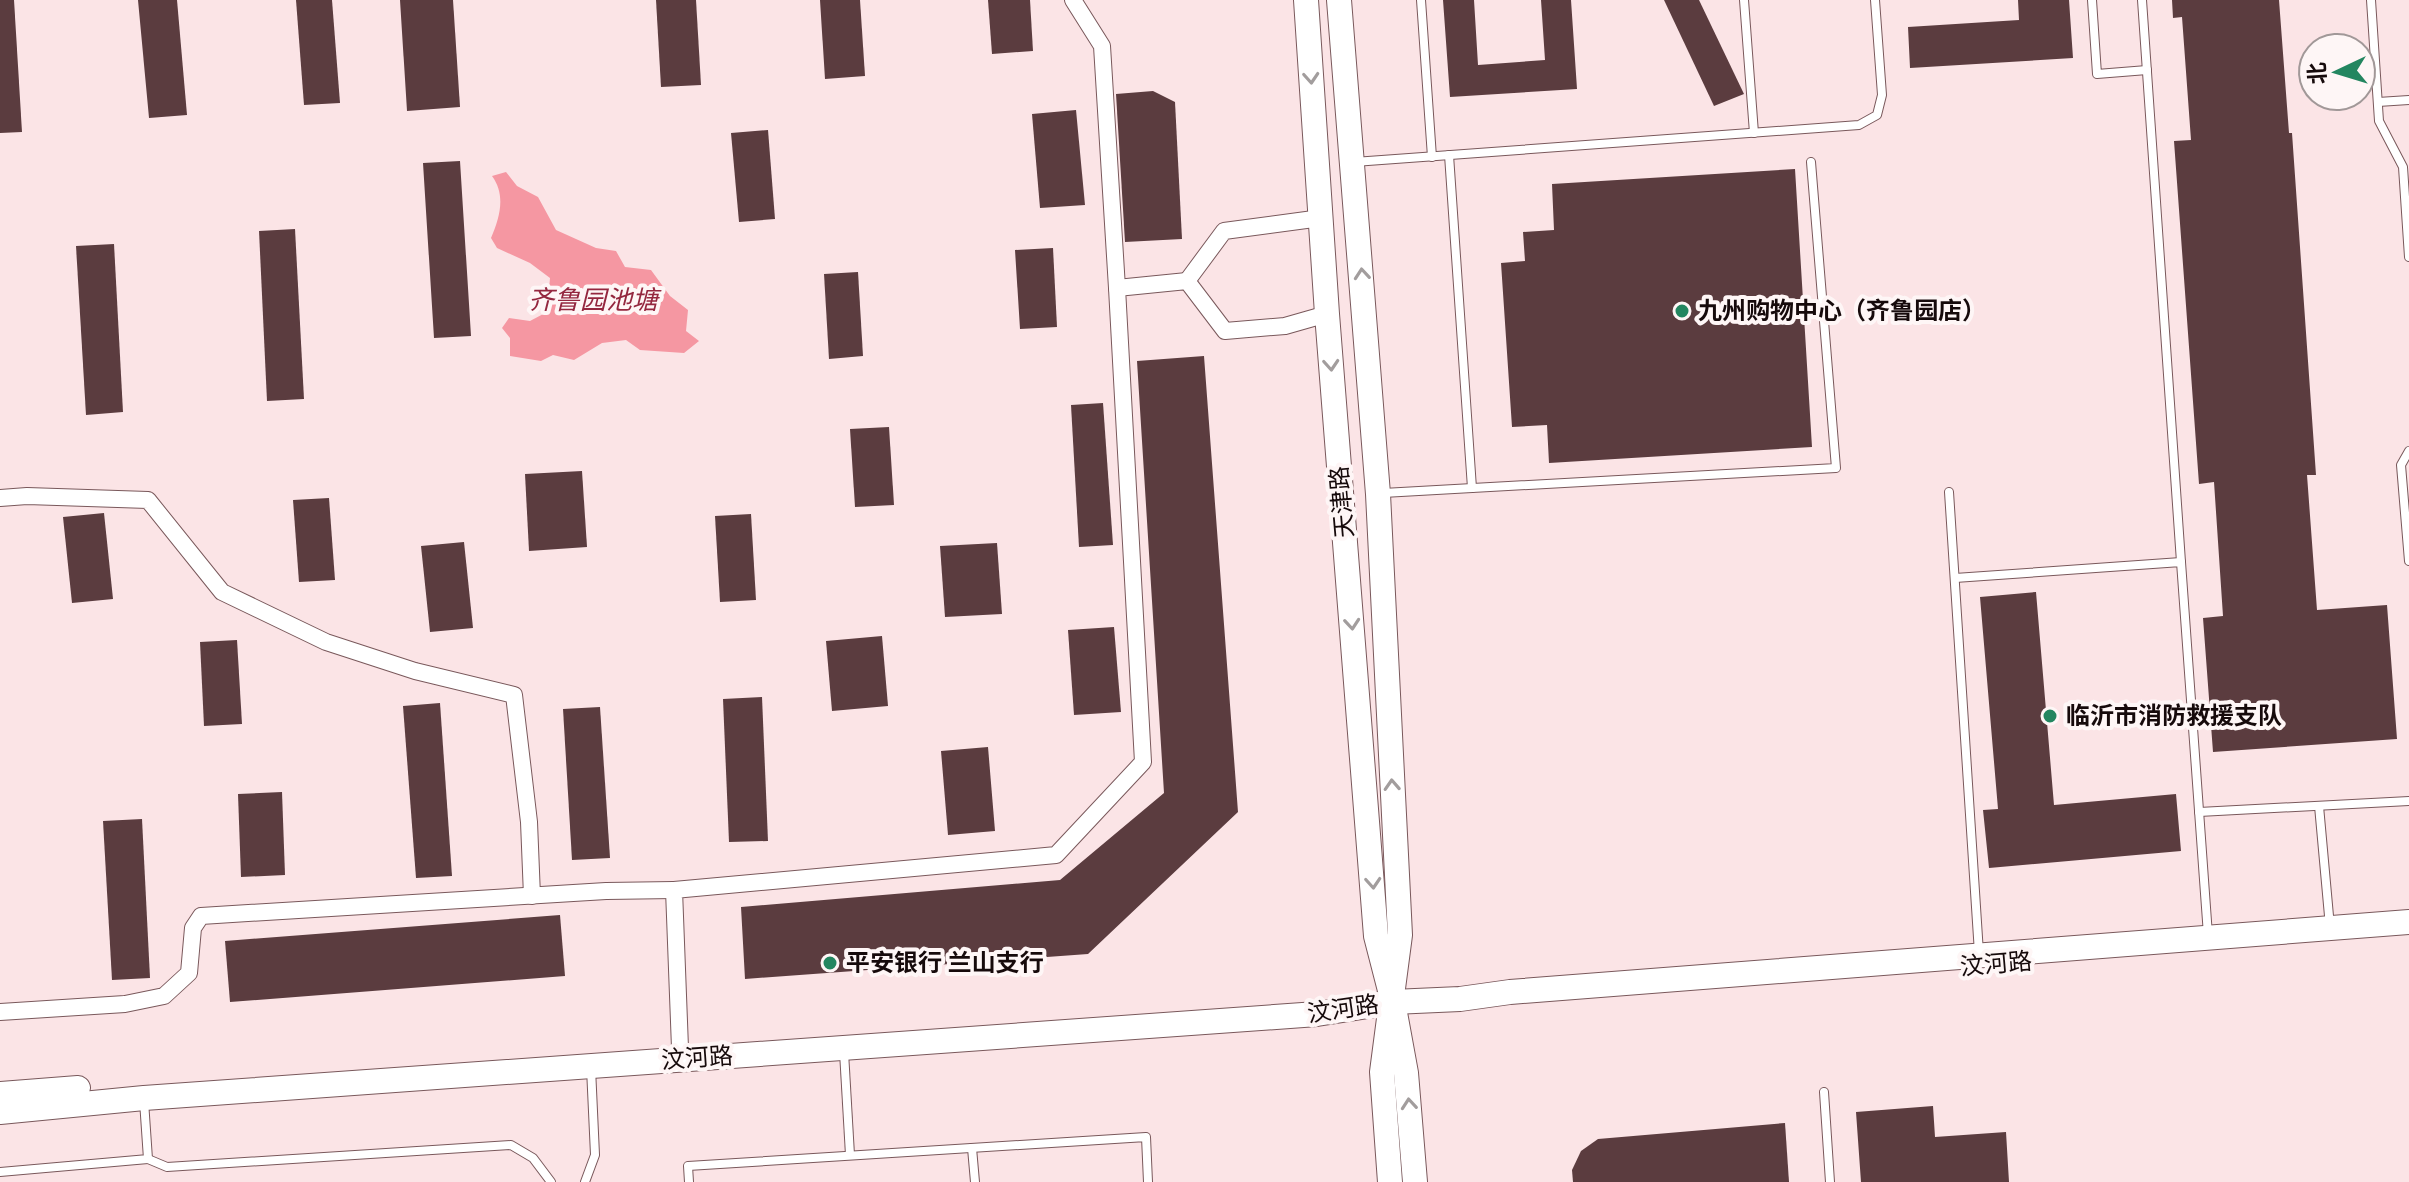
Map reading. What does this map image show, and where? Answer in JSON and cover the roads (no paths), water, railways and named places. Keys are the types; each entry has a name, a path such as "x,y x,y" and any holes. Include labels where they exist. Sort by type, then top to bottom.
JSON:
{"street":[{"path":"0,1012 125,1004 164,996 189,973 193,928 201,916 674,890 1056,855 1143,762 1102,46 1073,0"},
{"name":"天津路","path":"1306,0 1327,314 1376,936 1393,1002 1406,1073 1415,1182"},
{"name":"天津路","path":"1339,0 1378,494 1400,935 1382,1072 1390,1182"},
{"path":"1117,288 1187,281 1224,231 1321,218"},
{"path":"1187,281 1225,331 1285,326 1327,314"},
{"path":"0,498 148,500 222,592 326,642 415,671 514,695 529,822 532,896"},
{"path":"674,890 680,1048"},
{"name":"汶河路","path":"0,1094 680,1048 1315,1000 1393,1002 1460,999 1979,954 2409,922"},
{"name":"汶河路","path":"0,1112 144,1098 1317,1014 1393,1002 1460,1011 1510,1003 2409,933"}],"lane":[{"path":"1421,0 1432,157"},
{"path":"1744,0 1754,133"},
{"path":"1352,162 1859,125 1877,115 1882,95 1875,0"},
{"path":"2092,0 2097,74 2147,70"},
{"path":"2142,0 2208,936"},
{"path":"2371,0 2379,121 2403,167 2409,257"},
{"path":"2378,102 2409,100"},
{"path":"1449,155 1472,488"},
{"path":"1378,494 1836,468 1811,162"},
{"path":"2409,451 2401,465 2406,486 2409,561"},
{"path":"1949,492 1979,954"},
{"path":"1955,578 2181,562"},
{"path":"2199,812 2409,801"},
{"path":"2319,806 2330,927"},
{"path":"844,1048 850,1155"},
{"path":"585,1182 595,1155 591,1065"},
{"path":"1824,1092 1830,1182"},
{"path":"144,1098 148,1159"},
{"path":"689,1182 688,1166 1146,1137 1148,1182"},
{"path":"0,1172 148,1159 167,1167 511,1145 533,1158 551,1182"},
{"path":"972,1148 975,1182"}],"water":[{"name":"齐鲁园池塘","path":"506,172 517,186 538,197 556,230 596,248 616,251 625,267 651,270 670,296 688,310 686,331 699,341 684,353 640,350 626,340 602,343 574,360 553,355 541,361 510,356 510,338 502,328 509,318 530,321 547,312 550,278 530,263 497,248 491,238 500,206 499,191 492,176"}],"place":[{"name":"九州购物中心（齐鲁园店）","path":"1682,311"},
{"name":"临沂市消防救援支队","path":"2050,716"},
{"name":"平安银行 兰山支行","path":"830,963"}]}
